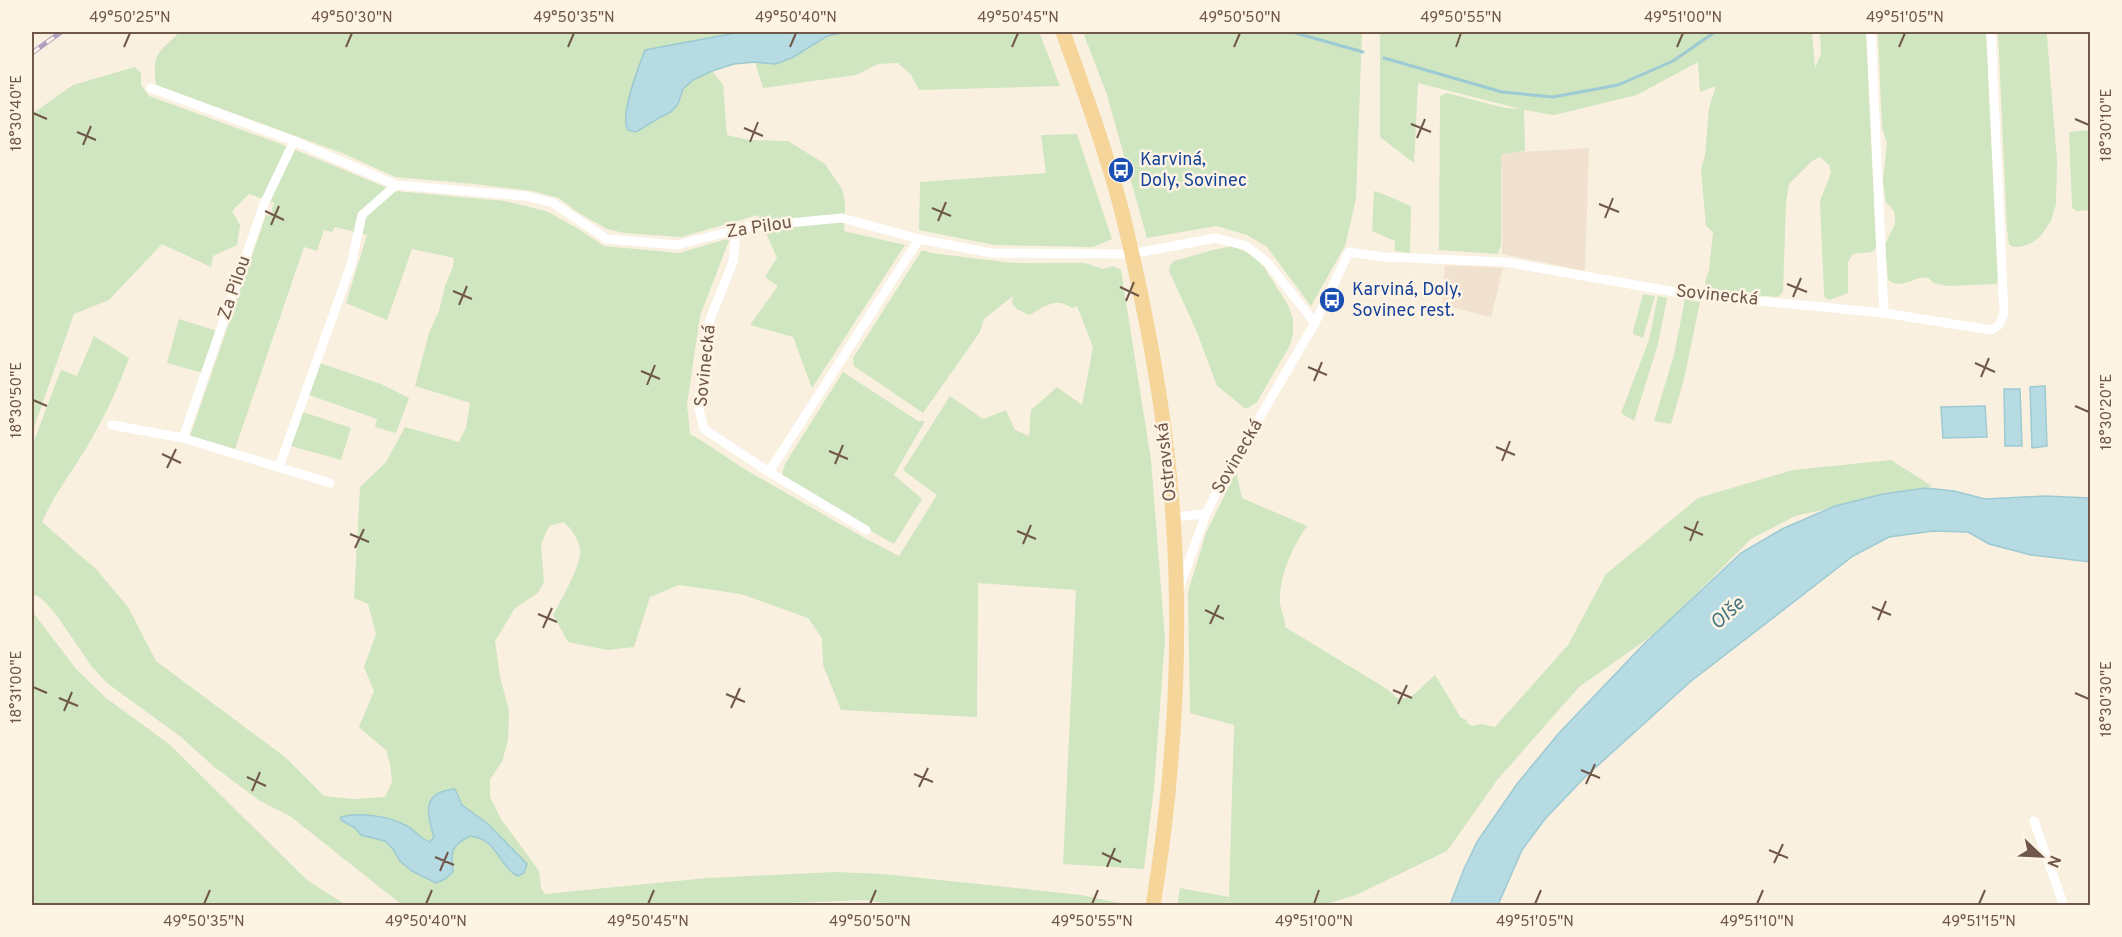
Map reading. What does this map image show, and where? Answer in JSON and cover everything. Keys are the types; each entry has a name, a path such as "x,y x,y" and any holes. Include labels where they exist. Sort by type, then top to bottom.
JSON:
{"main road":[{"name":"Ostravská","path":"1063,32 1108,162 1131,254 1160,403 1173,517 1176,643 1170,761 1153,906"}],"street":[{"path":"1871,32 1884,313 1991,330 1999,325 2004,314 1991,32"},
{"name":"Za Pilou","path":"151,88 294,141 396,185 535,198 553,203 607,239 677,245 736,230 842,218 919,239 991,253 1131,254"},
{"name":"Za Pilou","path":"183,438 264,204 294,141"},
{"path":"279,467 351,265 362,215 396,185"},
{"name":"Sovinecká","path":"736,230 733,262 709,322 698,405 704,429 769,472 866,530"},
{"path":"1131,254 1216,238 1246,246 1267,262 1315,323"},
{"path":"769,472 919,239"},
{"name":"Sovinecká","path":"1176,598 1206,514 1220,484 1315,323 1349,252 1384,257 1505,262 1688,294 1884,313"},
{"path":"112,425 183,438 330,483"},
{"path":"1173,517 1206,514"},
{"path":"2034,821 2064,906"}],"shaded area":[{"path":"1589,148 1585,271 1502,254 1501,153"},
{"path":"1445,265 1503,268 1491,317 1442,305"}],"green space":[{"path":"180,32 741,32 645,50 633,87 625,126 630,131 636,132 666,115 675,108 687,86 696,78 712,71 723,85 727,135 749,140 788,141 825,164 842,189 845,203 844,231 905,245 812,388 793,337 750,325 778,286 765,277 777,258 758,215 681,237 624,233 607,229 577,212 559,198 532,191 395,177 342,153 156,85 155,66 158,54"},
{"path":"847,32 1039,32 1060,86 919,90 911,75 898,63 878,64 856,75 763,88 755,62 775,64 792,58 827,36"},
{"path":"1083,32 1362,32 1356,199 1345,246 1311,306 1267,247 1247,235 1216,226 1147,238 1107,95"},
{"path":"1380,32 1812,32 1815,68 1821,54 1820,32 1866,32 1876,248 1872,252 1853,254 1848,262 1848,293 1829,300 1824,296 1820,201 1831,173 1829,165 1820,157 1812,161 1789,184 1786,202 1783,292 1778,297 1738,294 1707,287 1705,282 1709,270 1713,232 1706,226 1701,170 1705,155 1709,108 1716,86 1700,92 1698,62 1637,95 1554,115 1524,110 1525,151 1501,154 1501,245 1498,254 1439,250 1440,96 1447,93 1505,108 1521,109 1418,83 1414,163 1380,137"},
{"path":"1878,32 1986,32 1998,280 1996,284 1948,286 1933,283 1929,278 1899,284 1888,280 1885,244 1895,224 1895,216 1894,211 1886,202 1883,181 1887,143 1882,128"},
{"path":"1998,32 2046,32 2047,36 2057,161 2056,204 2051,221 2040,237 2030,244 2019,247 2009,244 2007,229"},
{"path":"135,67 141,73 141,85 149,96 281,144 395,191 505,201 546,211 604,246 679,253 730,238 700,316 687,405 690,434 753,474 899,556 937,495 903,470 950,396 983,419 1006,410 1015,430 1029,436 1031,410 1057,387 1082,405 1093,347 1077,306 1072,308 1055,303 1029,315 1017,309 1012,303 1013,296 984,319 980,332 923,413 854,366 853,358 922,250 1013,263 1085,263 1103,269 1113,266 1121,270 1151,460 1165,639 1154,787 1144,869 1063,864 1076,590 978,583 977,717 841,710 823,665 822,638 808,618 741,594 679,585 650,597 634,647 607,650 568,642 553,615 578,564 580,550 574,534 564,522 549,526 541,544 544,582 538,593 515,608 495,641 500,677 509,710 508,740 502,762 490,779 490,797 501,819 539,871 541,888 545,894 707,878 835,872 884,874 1081,895 1129,905 902,906 865,900 717,906 402,905 290,816 260,801 213,766 181,737 107,683 92,667 55,613 41,598 32,594 32,446 61,370 77,376 94,336 129,358 86,449 53,500 42,522 96,569 128,607 156,661 285,757 324,796 354,799 385,797 392,782 386,750 359,727 374,691 364,667 376,634 368,604 354,598 360,487 386,462 405,427 459,442 466,428 470,403 415,386 429,333 439,311 454,258 412,249 387,320 346,303 367,235 335,227 332,232 324,230 317,251 304,247 235,449 190,436 266,215 270,216 274,203 249,194 232,211 240,225 237,245 213,256 211,267 162,244 109,300 74,314 32,433 32,114 73,85"},
{"path":"2090,130 2090,210 2077,211 2072,208 2069,132"},
{"path":"1077,134 1112,239 1093,247 994,245 919,230 920,182 1046,173 1041,135"},
{"path":"1374,191 1411,206 1410,253 1395,251 1395,241 1372,231"},
{"path":"1233,246 1251,254 1264,267 1288,305 1293,319 1293,335 1289,347 1257,402 1246,409 1217,386 1196,330 1169,271 1174,261"},
{"path":"1643,294 1655,296 1643,338 1633,334 1633,331"},
{"path":"1658,296 1667,298 1658,344 1634,421 1621,413 1649,340"},
{"path":"1685,299 1700,302 1684,379 1671,424 1654,421 1674,355"},
{"path":"179,319 217,331 203,373 167,363"},
{"path":"320,363 381,384 409,398 396,433 375,427 377,419 309,395"},
{"path":"843,372 918,421 925,421 894,475 922,499 894,544 817,501 782,475 785,464"},
{"path":"303,412 351,428 341,460 291,446"},
{"path":"1891,460 1932,486 1795,516 1751,539 1660,630 1579,687 1498,779 1447,851 1356,895 1323,905 1177,906 1180,888 1229,897 1234,725 1190,713 1188,592 1206,533 1236,472 1242,498 1307,526 1292,552 1281,584 1280,603 1285,627 1387,689 1397,698 1410,698 1435,675 1461,718 1467,720 1467,723 1472,726 1481,724 1495,727 1568,645 1606,574 1698,498 1793,470"},
{"path":"32,611 76,669 106,698 169,744 307,880 346,905 32,905"}],"water":[{"path":"741,32 847,32 827,36 792,58 775,64 755,62 734,64 712,71 693,80 683,89 678,104 671,112 636,132 628,130 626,114 628,103 645,50"},
{"path":"2045,386 2047,446 2032,448 2030,387"},
{"path":"2004,389 2020,389 2022,446 2005,446"},
{"path":"1985,406 1987,437 1943,438 1941,407"},
{"name":"Olše","path":"1926,488 1954,491 1985,499 2045,496 2090,498 2090,562 2031,555 1989,544 1968,532 1933,531 1889,537 1853,556 1690,682 1584,778 1545,819 1522,850 1498,905 1450,905 1477,842 1517,784 1559,733 1642,646 1741,553 1782,529 1835,506 1883,494"},
{"path":"455,789 462,805 488,824 527,864 524,873 518,876 512,872 487,842 470,836 453,850 453,872 436,883 412,871 400,861 385,841 361,835 355,828 341,820 341,817 357,815 383,817 407,826 430,842 434,837 429,819 429,805 437,794"}],"waterway":[{"path":"1292,32 1363,52"},
{"path":"1384,58 1502,92 1553,97 1618,85 1673,61 1715,32"}],"railway":[{"path":"32,53 61,32"}],"place":[{"name":"Karviná, Doly, Sovinec","path":"1121,170"},
{"name":"Karviná, Doly, Sovinec rest.","path":"1332,300"}]}
